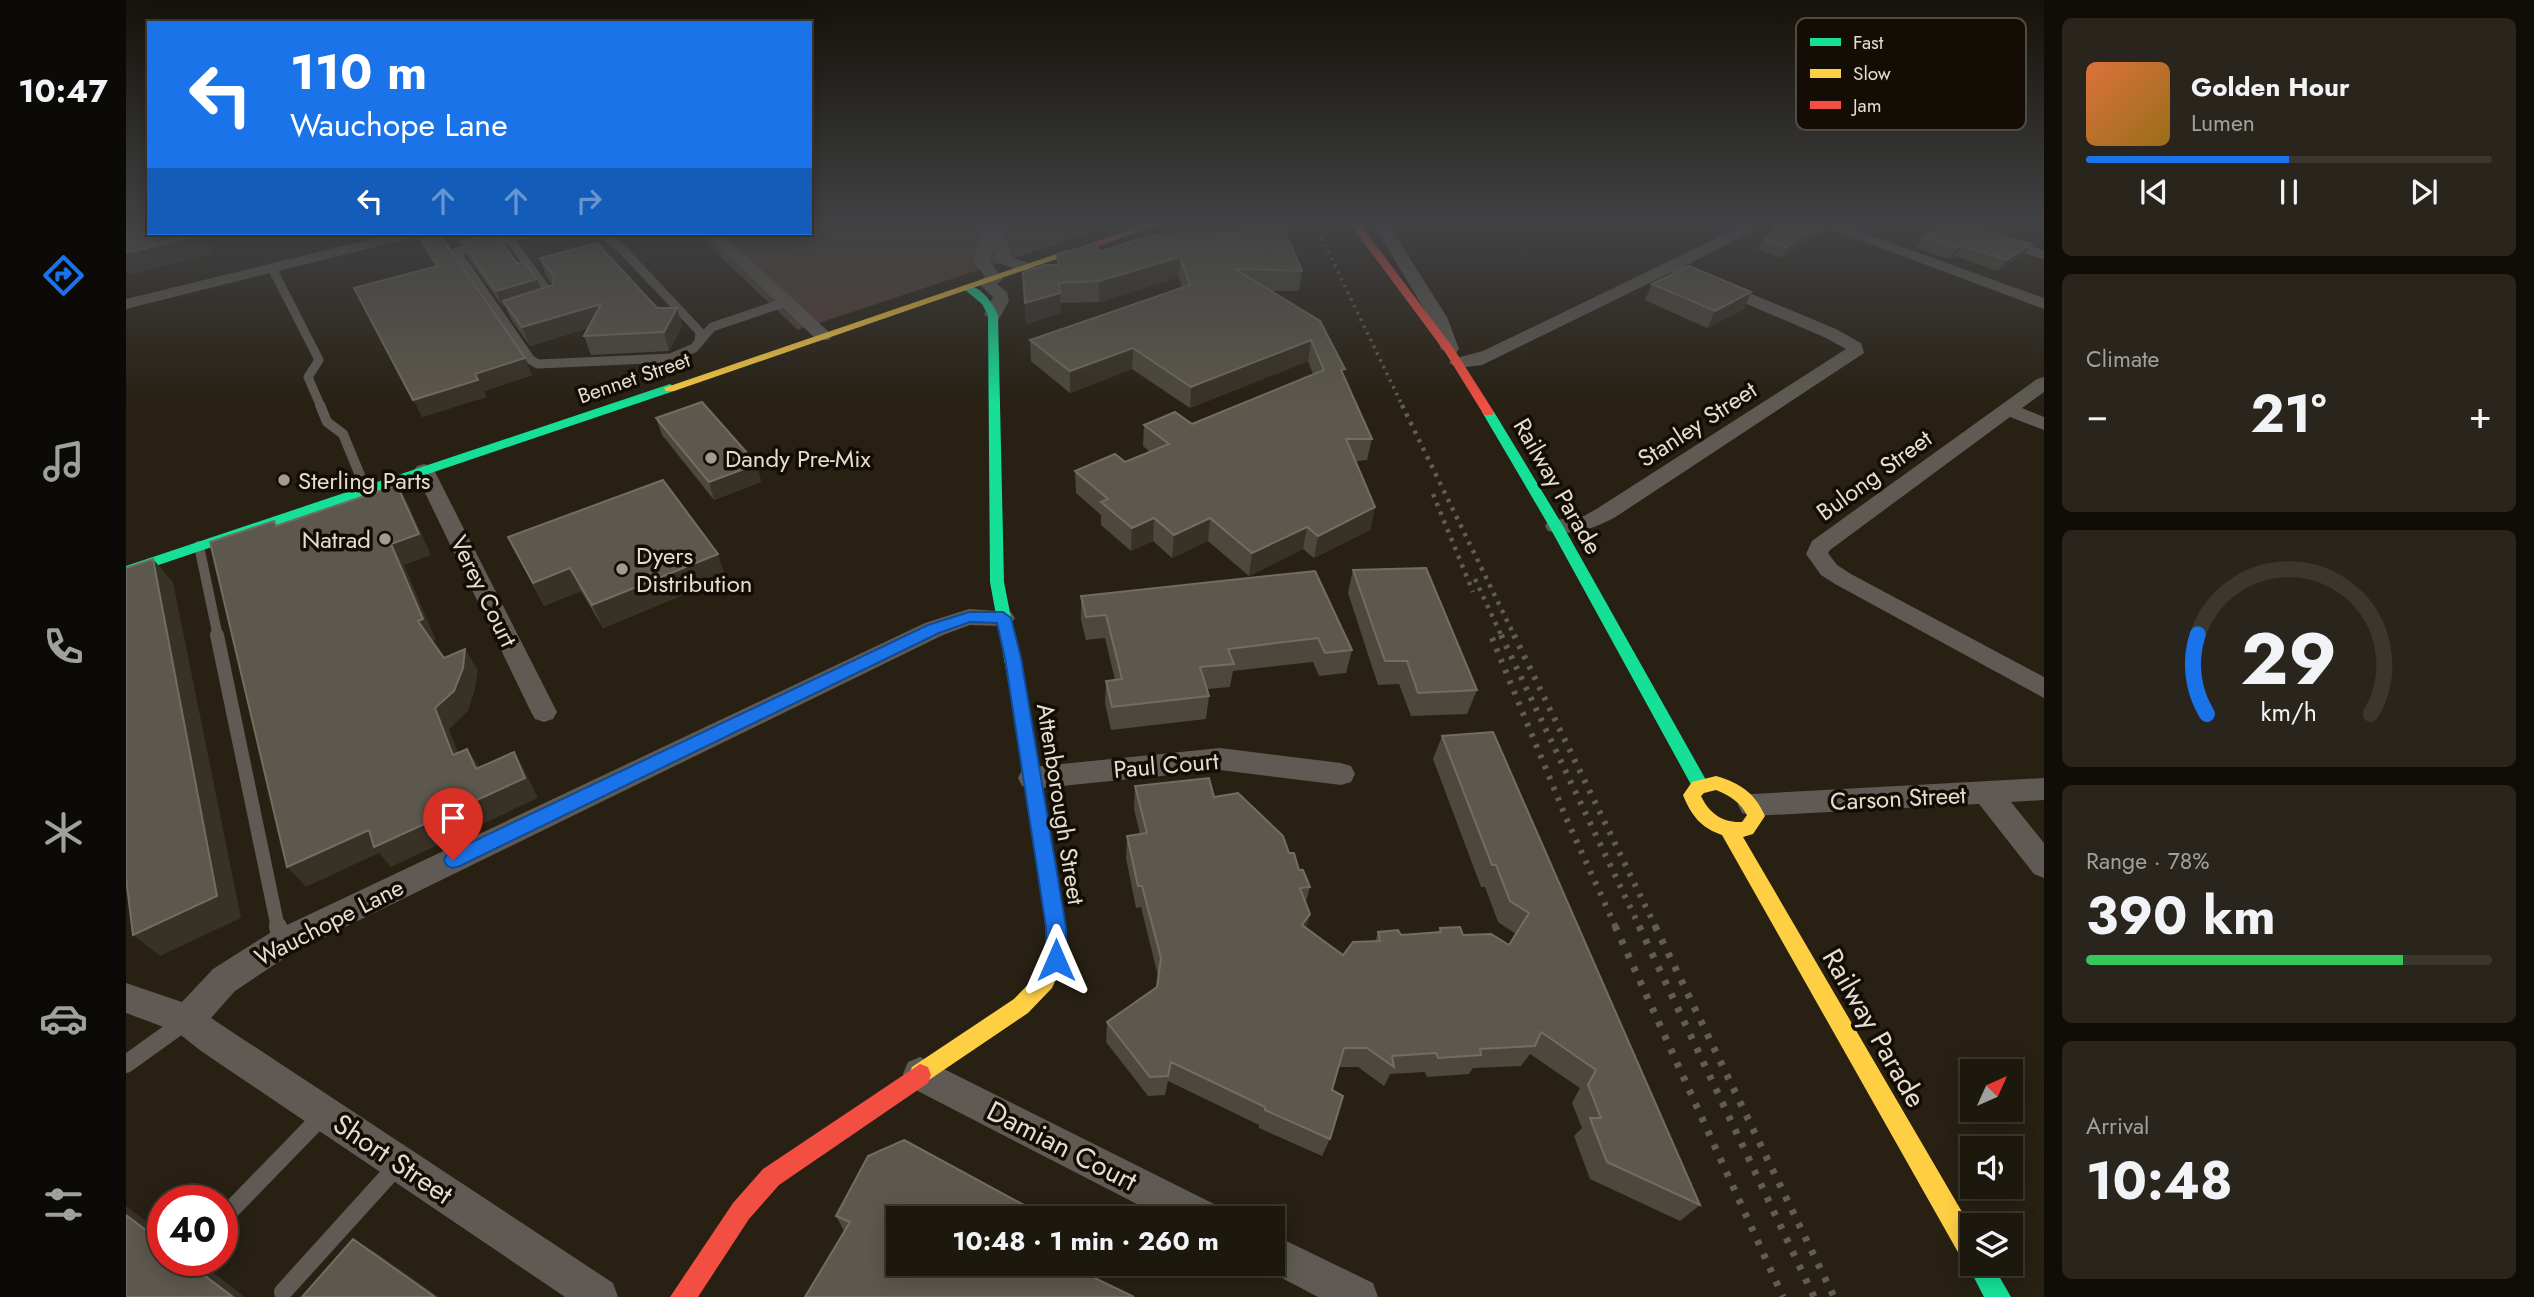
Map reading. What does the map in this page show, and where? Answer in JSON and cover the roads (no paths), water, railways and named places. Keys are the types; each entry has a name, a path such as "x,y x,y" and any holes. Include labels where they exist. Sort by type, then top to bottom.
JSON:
{"main road":[{"name":"Bennet Street","path":"126,570 978,285"},
{"name":"Railway Parade","path":"1400,285 1454,357 1556,526 1700,785"},
{"name":"Attenborough Street","path":"683,1297 741,1211 771,1177 1027,1002 1046,983 1052,972 1057,951 1056,927 1013,658 997,582 993,314"},
{"path":"1700,785 1725,785 1742,794 1752,805 1756,816 1754,823 1739,831 1728,830 1709,822 1695,809 1692,794 1700,785"},
{"name":"Railway Parade","path":"1728,830 1960,1231"},
{"path":"1986,1276 1998,1297"}],"street":[{"path":"126,290 149,285"},
{"path":"126,304 205,285"},
{"path":"767,285 823,336"},
{"name":"Attenborough Street","path":"985,285 1001,296 993,314"},
{"path":"1418,285 1438,317 1454,357 1480,360 1633,285"},
{"name":"Stanley Street","path":"1556,526 1589,522 1606,513 1855,353 1855,347 1830,333 1715,285"},
{"path":"1992,285 2043,303"},
{"name":"Bulong Street","path":"2044,383 1820,545 1817,554 1829,569 1843,579 2044,690"},
{"path":"2009,410 2044,424"},
{"name":"Verey Court","path":"424,470 544,712"},
{"name":"Wauchope Lane","path":"188,1020 224,980 281,943 933,629 969,617 1003,618"},
{"name":"Paul Court","path":"1032,778 1220,759 1341,774"},
{"name":"Carson Street","path":"1752,805 2044,789"},
{"path":"1987,793 2044,865"},
{"path":"126,998 188,1020"},
{"name":"Short Street","path":"188,1020 599,1297"},
{"name":"Damian Court","path":"920,1074 1179,1206"},
{"path":"1285,1260 1359,1297"}],"lane":[{"path":"280,285 319,360 308,377 327,422 343,434 366,490"},
{"path":"478,285 531,360 538,364 668,359 687,352 698,344 706,331 730,320 786,302"},
{"path":"544,285 555,299 544,302"},
{"path":"656,285 701,334 698,344"},
{"path":"499,315 510,312"},
{"path":"687,317 704,323 730,320"},
{"path":"199,546 281,943"},
{"path":"126,1064 188,1020"},
{"path":"238,1202 324,1113"},
{"path":"283,1292 400,1164"}],"railway":[{"path":"1344,285 1403,407"},
{"path":"1402,405 1515,637"},
{"path":"1433,494 1473,592"},
{"path":"1475,579 1502,637"},
{"path":"1501,635 1640,928"},
{"path":"1514,635 1656,928"},
{"path":"1492,638 1567,820 1616,928"},
{"path":"1615,926 1783,1297"},
{"path":"1639,926 1814,1297"},
{"path":"1655,926 1834,1297"}],"place":[{"name":"Dandy Pre-Mix","path":"711,458"},
{"name":"Sterling Parts","path":"284,480"},
{"name":"Natrad","path":"385,539"},
{"name":"Dyers Distribution","path":"622,569"}]}
